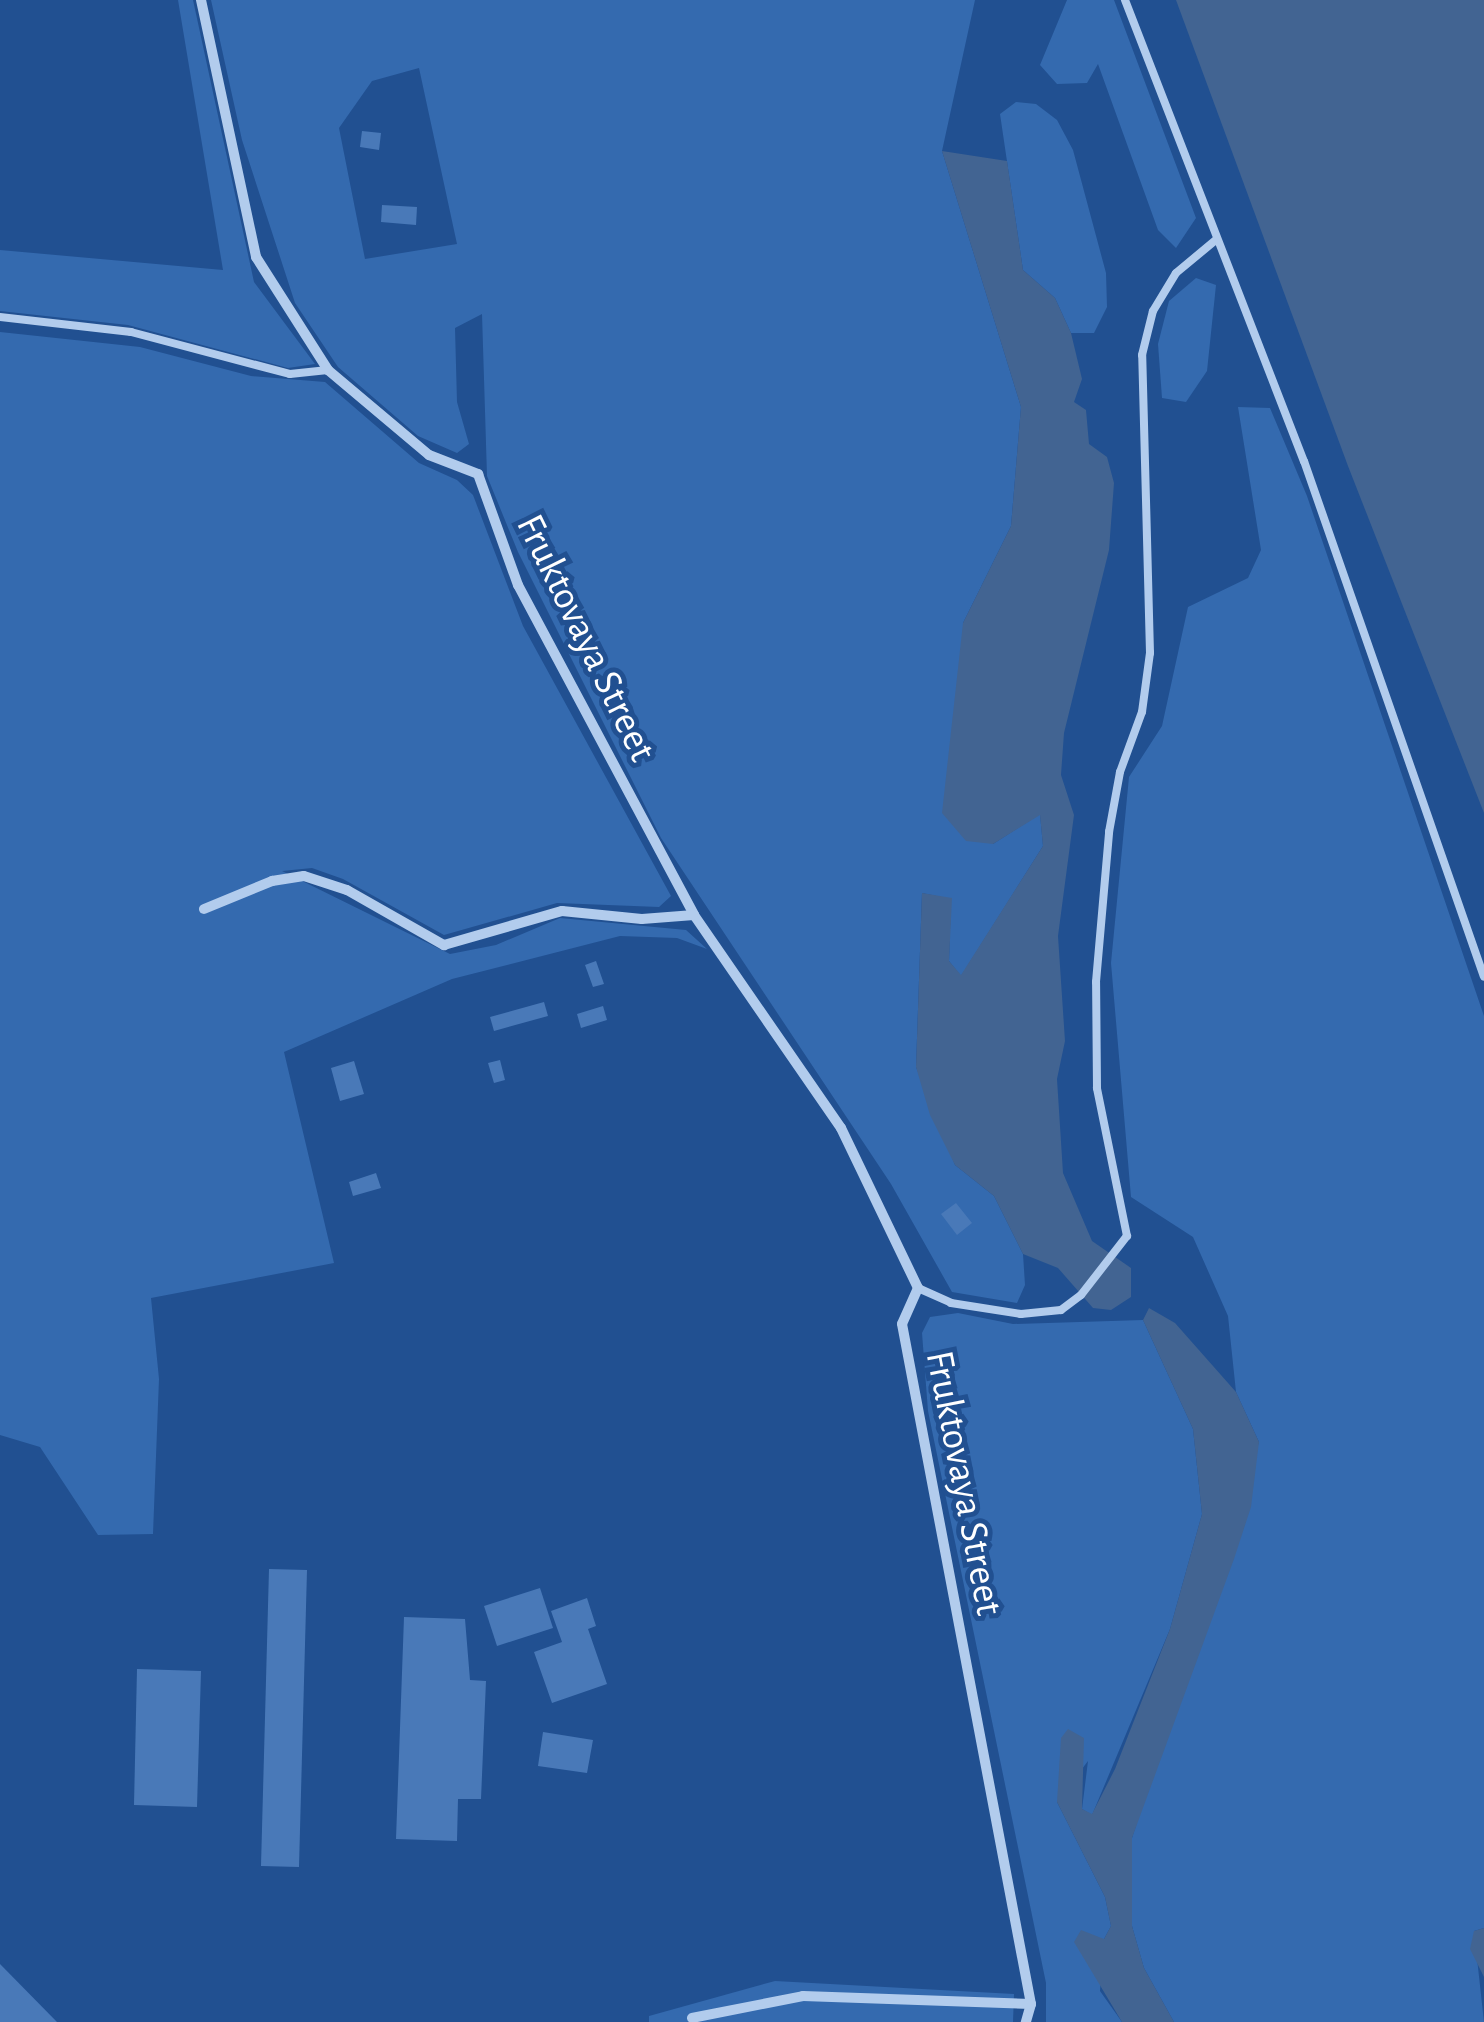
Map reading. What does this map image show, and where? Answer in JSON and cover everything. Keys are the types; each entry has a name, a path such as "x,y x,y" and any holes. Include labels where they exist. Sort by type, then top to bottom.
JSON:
{"street":[{"name":"Fruktovaya Street","path":"200,0 256,257 328,370 429,455 478,474 518,585 694,915 841,1128 918,1288 902,1324 1032,2004 1026,2022"},
{"path":"204,909 272,881 304,876 347,890 444,945 562,911 642,919 694,915"},
{"path":"692,2018 802,1996 1032,2004"}],"lane":[{"path":"1126,0 1304,461 1484,976"},
{"path":"918,1288 950,1303 1021,1314 1061,1310 1081,1295 1126,1236 1097,1088 1096,982 1109,832 1120,772 1142,712 1150,653 1142,356 1153,312 1176,273 1217,239"},
{"path":"0,317 131,332 290,374 328,370"}],"shaded area":[{"path":"178,0 193,0 254,282 315,364 288,368 128,325 0,311 0,250 223,270"},
{"path":"211,0 975,0 942,151 1021,407 1011,526 963,623 993,844 1040,814 1043,846 961,976 949,961 951,899 922,893 916,1067 955,1165 994,1196 1023,1254 1025,1285 1017,1303 952,1292 891,1184 661,838 518,552 487,476 482,314 455,328 457,402 469,444 457,453 418,436 338,367 295,303 242,140","holes":["419,68 457,244 365,259 339,128 372,81"]},
{"path":"1067,0 1114,0 1196,218 1176,248 1158,230 1098,64 1087,83 1057,84 1040,65"},
{"path":"1176,0 1484,0 1484,813 1348,466"},
{"path":"1016,102 1036,104 1057,120 1073,150 1106,273 1107,307 1094,333 1071,333 1055,298 1023,270 1000,114"},
{"path":"942,151 1007,161 1023,270 1055,298 1071,333 1082,379 1074,402 1086,410 1089,444 1107,457 1114,483 1109,550 1064,733 1061,775 1074,815 1058,936 1065,1041 1057,1079 1063,1173 1092,1241 1131,1268 1131,1297 1111,1310 1093,1308 1058,1268 1023,1254 994,1196 955,1165 930,1115 916,1067 922,893 952,898 949,961 961,975 1043,846 1040,815 993,844 966,841 942,813 963,623 1011,526 1021,407"},
{"path":"1196,278 1216,285 1207,371 1186,402 1162,398 1158,344 1169,301"},
{"path":"0,332 140,347 251,376 325,382 419,463 457,480 473,495 523,626 671,896 659,907 557,903 444,935 343,879 312,868 282,871 450,954 496,945 560,918 686,930 707,949 677,938 620,936 452,979 284,1052 334,1263 151,1298 159,1379 153,1534 98,1535 40,1447 0,1435"},
{"path":"1238,407 1270,408 1307,496 1484,1016 1484,1928 1474,1931 1484,2022 1174,2022 1144,1968 1132,1926 1132,1838 1259,1442 1236,1392 1228,1316 1193,1237 1131,1197 1111,963 1129,777 1162,726 1188,607 1248,578 1261,550"},
{"path":"1149,1308 1175,1323 1236,1392 1259,1442 1251,1507 1132,1838 1132,1926 1144,1968 1174,2022 1122,2022 1074,1942 1081,1930 1104,1939 1111,1926 1105,1897 1057,1802 1061,1738 1068,1729 1084,1738 1082,1809 1092,1814 1115,1769 1170,1629 1202,1514 1193,1429 1143,1320"},
{"path":"958,1313 1013,1324 1143,1320 1193,1429 1202,1514 1170,1629 1092,1815 1082,1809 1088,1761 1057,1802 1105,1897 1111,1926 1104,1939 1100,1991 1122,2022 1046,2022 1046,1983 928,1411 922,1333 930,1317"},
{"path":"1484,1928 1484,1977 1470,1949 1474,1931"},
{"path":"775,1981 1014,1994 1013,2022 649,2022 649,2016"}],"building":[{"path":"362,131 381,133 379,150 360,147"},
{"path":"382,205 417,207 416,225 381,222"},
{"path":"596,961 604,984 593,987 585,965"},
{"path":"544,1002 548,1016 494,1031 490,1017"},
{"path":"603,1006 607,1020 581,1028 577,1014"},
{"path":"500,1060 505,1080 494,1083 488,1063"},
{"path":"354,1061 364,1094 340,1101 331,1068"},
{"path":"376,1173 381,1188 353,1196 349,1182"},
{"path":"956,1203 972,1223 957,1235 941,1214"},
{"path":"269,1569 307,1570 299,1867 261,1866"},
{"path":"540,1588 553,1628 497,1646 484,1606"},
{"path":"587,1598 596,1626 588,1629 607,1684 552,1703 534,1652 562,1642 551,1611"},
{"path":"404,1617 465,1619 470,1680 486,1681 481,1799 458,1799 457,1841 396,1839"},
{"path":"137,1669 201,1671 197,1807 134,1805"},
{"path":"543,1732 593,1740 587,1773 538,1766"},
{"path":"0,1964 57,2022 0,2022"}]}
